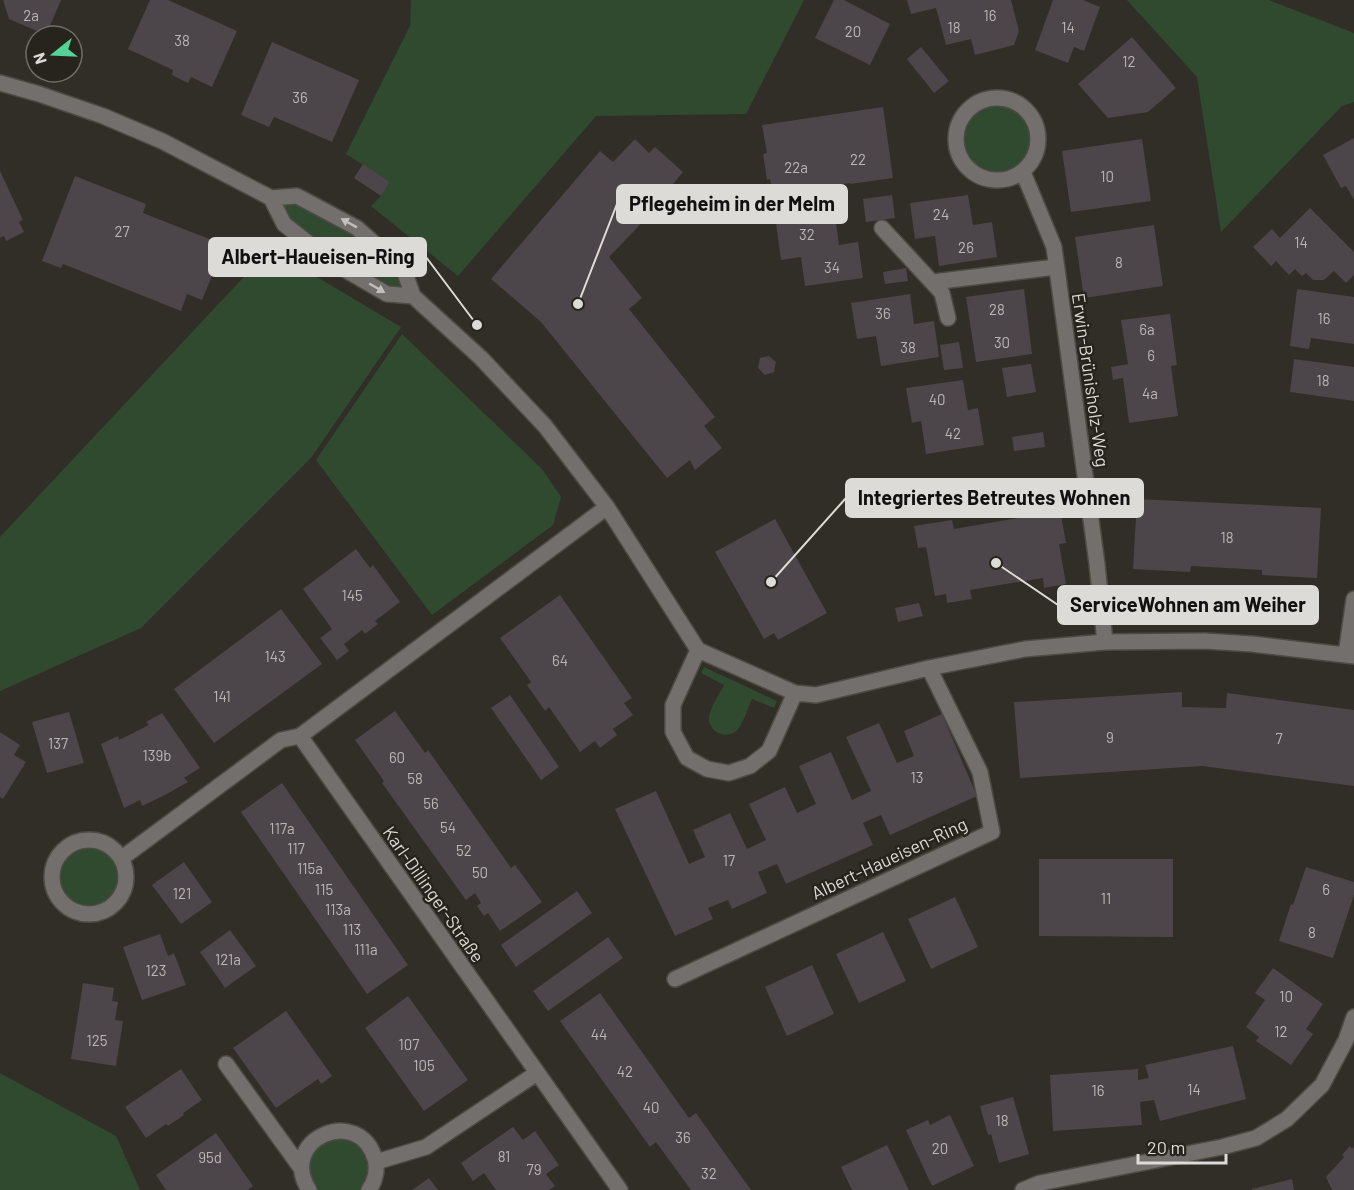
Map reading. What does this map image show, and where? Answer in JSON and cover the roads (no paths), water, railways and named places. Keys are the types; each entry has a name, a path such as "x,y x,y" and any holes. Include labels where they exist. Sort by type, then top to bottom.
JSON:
{"street":[{"path":"0,83 103,116 162,141 271,198 297,196 357,228 404,270 414,296 481,358 545,426 607,507 698,650 795,693 816,695 929,668 1025,649 1105,642 1205,641 1350,655 1354,599"},
{"path":"991,98 1005,98 1018,103 1028,111 1035,122 1039,136 1038,150 1032,162 1023,172 997,181 972,172 963,161 956,139 959,122 967,110 978,102 991,98"},
{"name":"Erwin-Brünisholz-Weg","path":"1023,172 1054,247 1097,564 1105,642"},
{"path":"271,198 284,224 332,262 387,294 414,296"},
{"path":"882,228 942,293 948,318"},
{"path":"933,282 1056,267"},
{"path":"122,858 281,740 300,736 607,507"},
{"path":"698,650 673,705 673,732 687,758 707,769 729,773 750,766 769,751 795,693"},
{"name":"Albert-Haueisen-Ring","path":"675,979 992,832 980,772 929,668"},
{"name":"Karl-Dillinger-Straße","path":"300,736 620,1190"},
{"path":"92,839 104,842 115,849 122,858 127,883 123,894 110,908 93,914 80,913 68,908 59,899 54,888 52,872 60,853 69,845 80,840 92,839"},
{"path":"1023,1190 1040,1183 1222,1147 1256,1138 1287,1119 1322,1085 1347,1040 1354,1017"},
{"path":"226,1064 301,1168"},
{"path":"376,1161 426,1147 537,1073"},
{"path":"309,1190 303,1179 301,1168 303,1156 309,1145 318,1137 330,1132 342,1131 364,1140 372,1150 376,1161 376,1174 369,1190"}],"place":[{"name":"Pflegeheim in der Melm","path":"578,304"},
{"name":"Albert-Haueisen-Ring","path":"477,325"},
{"name":"ServiceWohnen am Weiher","path":"996,563"},
{"name":"Integriertes Betreutes Wohnen","path":"771,582"}]}
